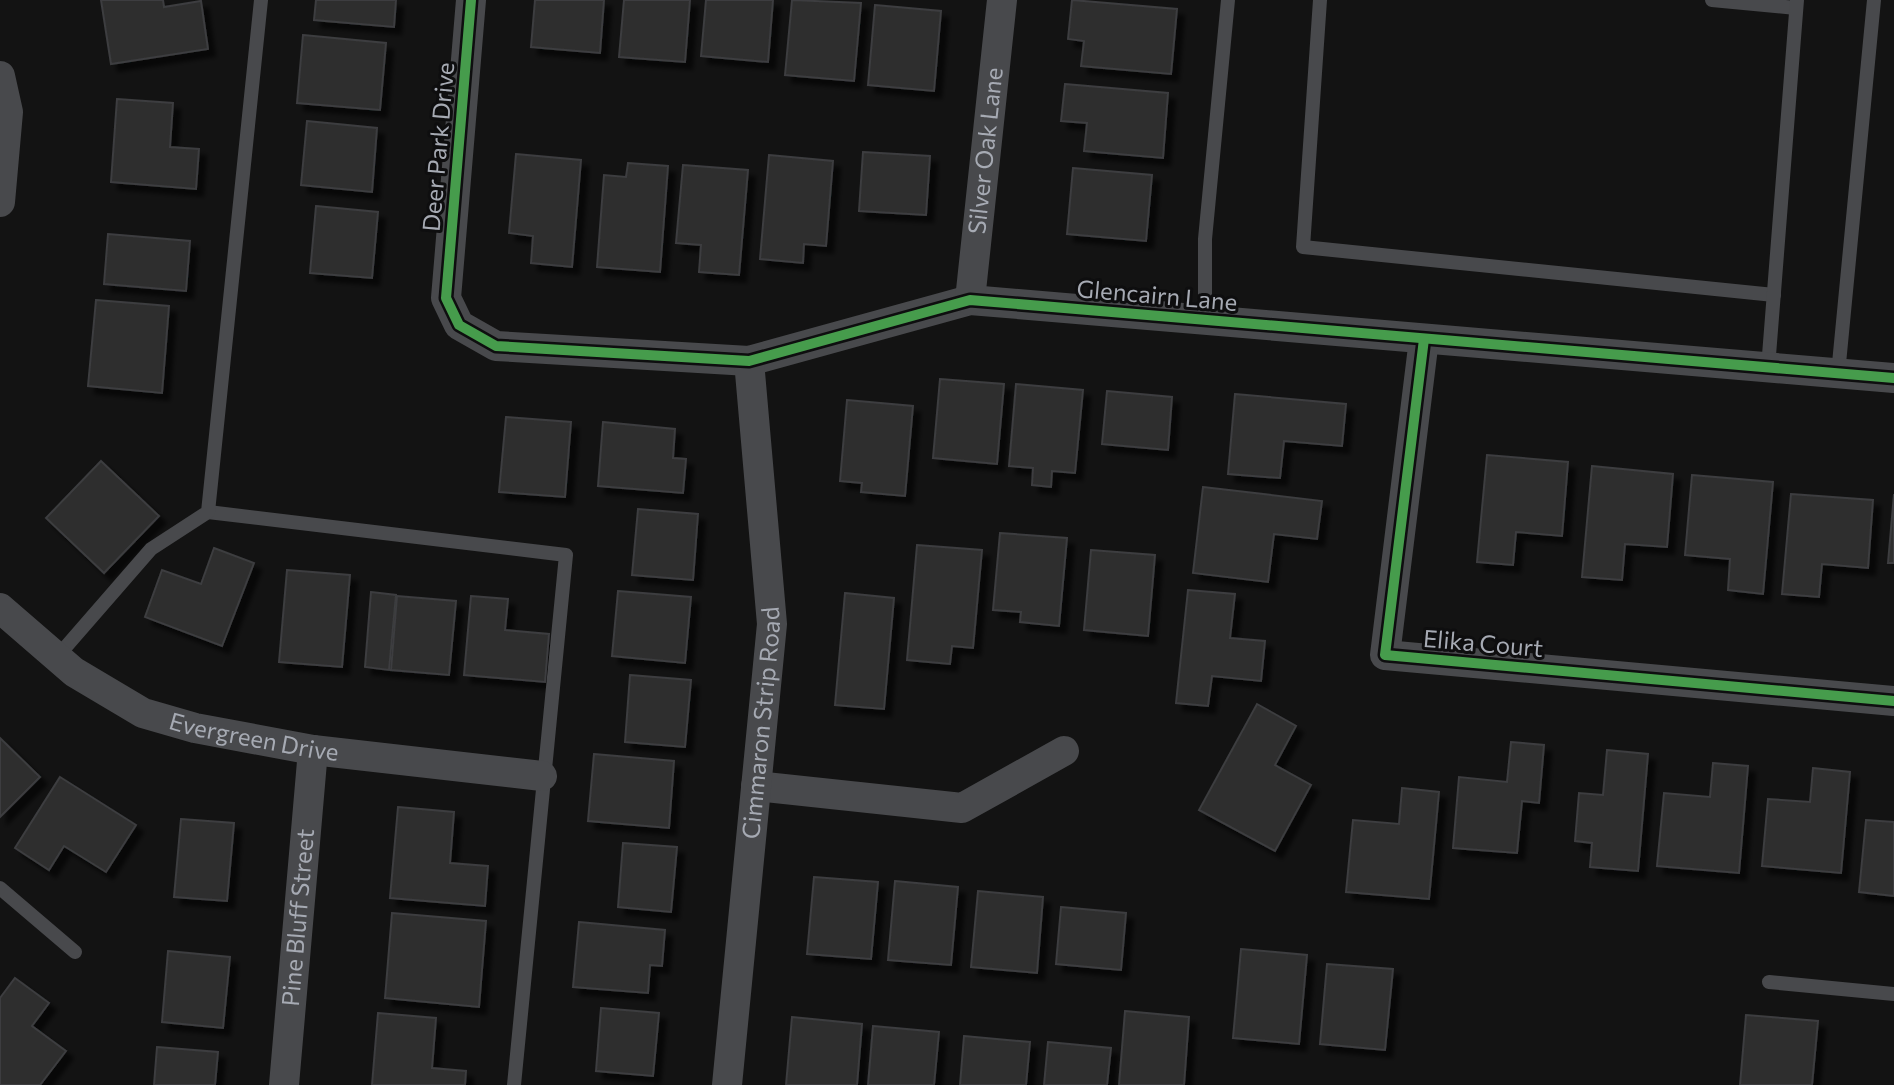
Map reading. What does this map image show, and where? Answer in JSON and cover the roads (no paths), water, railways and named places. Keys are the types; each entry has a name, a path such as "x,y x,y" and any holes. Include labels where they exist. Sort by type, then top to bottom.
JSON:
{"street":[{"name":"Deer Park Drive","path":"446,298 471,0"},
{"name":"Silver Oak Lane","path":"970,300 1002,0"},
{"path":"0,76 8,112 0,202"},
{"name":"Glencairn Lane","path":"446,298 459,325 496,346 749,361 970,300 1894,378"},
{"name":"Elika Court","path":"1424,339 1385,655 1894,701"},
{"name":"Cimmaron Strip Road","path":"727,1085 772,624 749,361"},
{"name":"Evergreen Drive","path":"0,608 74,672 143,713 195,728 313,750 542,776"},
{"name":"Pine Bluff Street","path":"284,1085 313,750"},
{"path":"756,786 962,808 1064,751"}],"lane":[{"path":"208,512 261,0"},
{"path":"1205,320 1205,239 1228,0"},
{"path":"1320,0 1303,247 1774,295"},
{"path":"1712,0 1797,4 1768,368"},
{"path":"1838,374 1874,0"},
{"path":"57,657 151,549 208,512 566,555 514,1085"},
{"path":"0,888 75,952"},
{"path":"1769,982 1894,994"}]}
